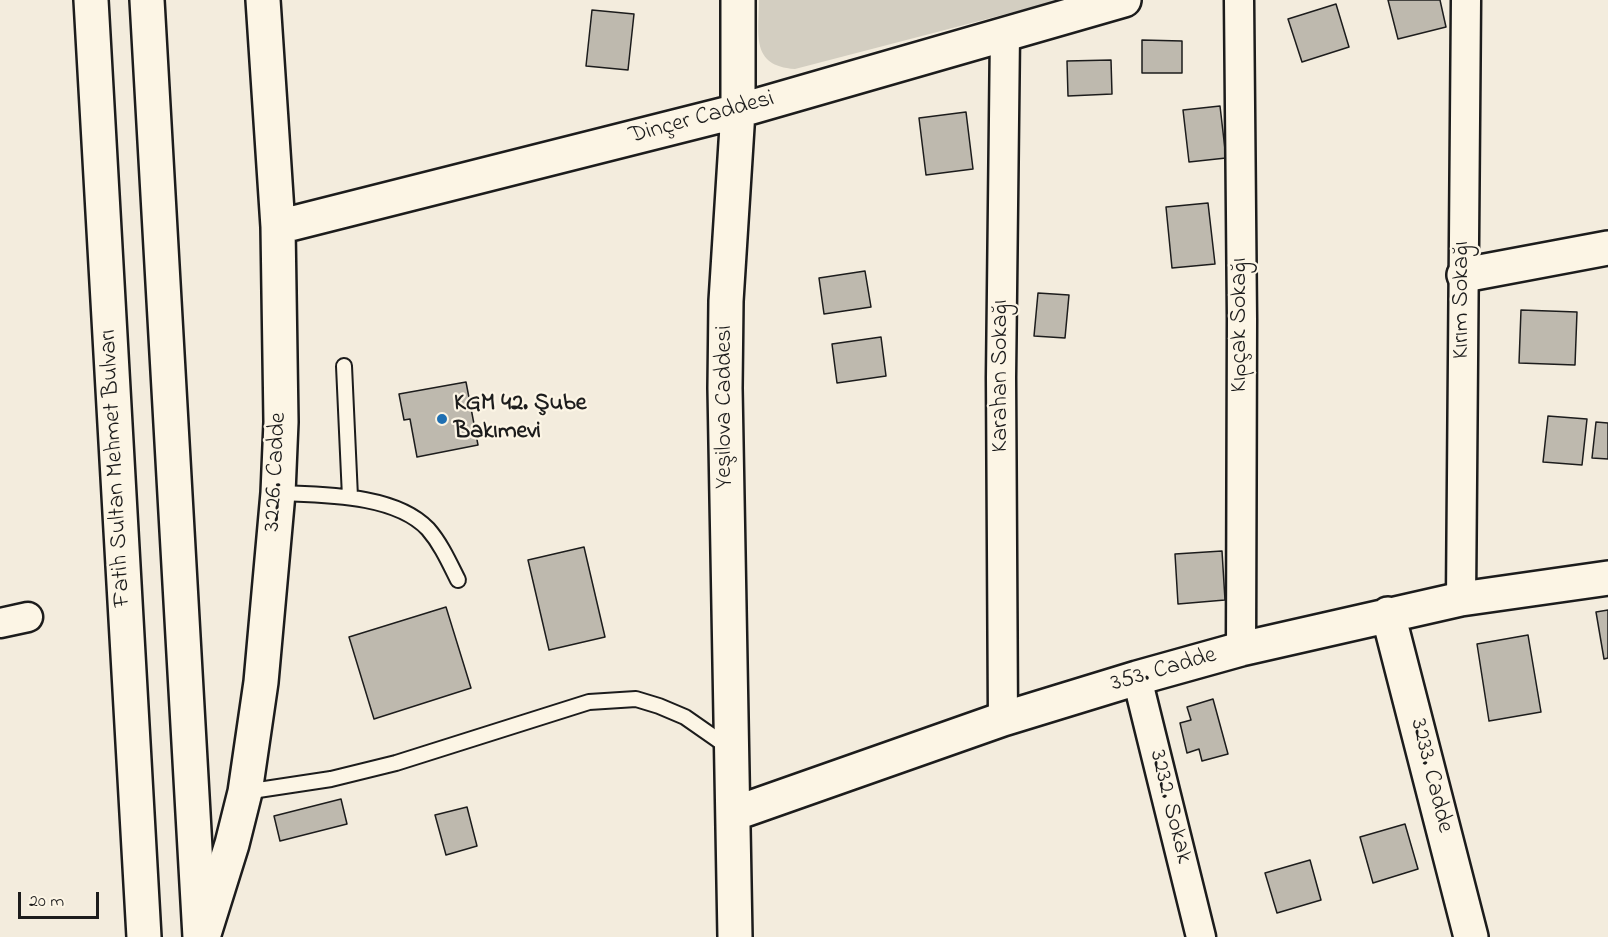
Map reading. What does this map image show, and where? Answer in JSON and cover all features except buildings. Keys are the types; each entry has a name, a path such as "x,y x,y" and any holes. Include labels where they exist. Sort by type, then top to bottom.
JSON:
{"main road":[{"name":"Fatih Sultan Mehmet Bulvarı","path":"91,0 144,937"},
{"path":"147,0 201,937"},
{"name":"3226. Cadde","path":"201,937 245,792 261,682 278,493 280,422 278,227 263,0"},
{"name":"Yeşilova Caddesi","path":"735,937 725,432 726,301 738,111 738,0"},
{"name":"Dinçer Caddesi","path":"278,227 738,111 1124,0"},
{"path":"1464,275 1608,248"},
{"name":"353. Cadde","path":"733,814 1003,719 1241,649 1461,599 1608,578"},
{"name":"3233. Cadde","path":"1388,614 1471,937"}],"street":[{"name":"Kıpçak Sokağı","path":"1239,0 1242,319 1241,649"},
{"name":"Kırım Sokağı","path":"1461,599 1466,0"},
{"name":"Karahan Sokağı","path":"1003,719 1001,377 1005,33"},
{"path":"0,623 28,616"},
{"name":"3232. Sokak","path":"1137,678 1201,937"}],"lane":[{"path":"344,366 350,497"},
{"path":"278,493 350,497 380,503 407,515 426,527 440,544 458,580"},
{"path":"245,792 331,779 396,763 589,702 636,699 659,706 684,717 731,749"}],"shaded area":[{"path":"759,0 1060,0 795,69 781,67 770,62 764,55 759,36"}],"place":[{"name":"KGM 42. Şube Bakımevi","path":"442,419"}]}
